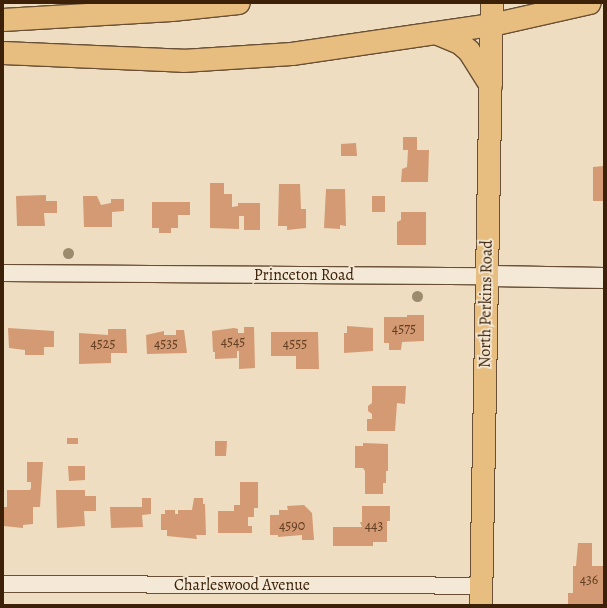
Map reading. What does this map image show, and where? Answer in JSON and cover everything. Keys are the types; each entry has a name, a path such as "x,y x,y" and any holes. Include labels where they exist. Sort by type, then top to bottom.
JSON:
{"main road":[{"path":"3,20 172,10 239,3"},
{"name":"North Perkins Road","path":"481,595 492,3"},
{"path":"3,53 183,62 292,54 436,33 491,33 590,3"},
{"path":"436,33 460,43 478,61 491,86"}],"street":[{"name":"Princeton Road","path":"3,273 604,278"},
{"name":"Charleswood Avenue","path":"3,584 481,595"}],"building":[{"path":"403,137 417,137 417,150 429,150 428,182 401,182 402,169 407,167 408,150 403,150"},
{"path":"356,143 357,156 341,156 341,144"},
{"path":"604,166 604,201 593,201 593,167"},
{"path":"210,183 224,183 224,194 232,194 232,207 238,206 238,203 260,203 260,230 244,230 244,216 239,216 239,229 210,228"},
{"path":"279,184 300,184 301,209 306,209 306,228 287,230 287,226 278,226"},
{"path":"326,189 345,189 346,226 340,225 340,229 324,228"},
{"path":"46,195 46,201 57,201 57,213 44,213 45,226 17,226 16,196"},
{"path":"83,196 97,196 101,205 111,203 111,199 124,199 124,211 112,212 112,227 84,227"},
{"path":"372,196 385,196 385,212 372,212"},
{"path":"152,202 190,202 190,215 178,215 178,228 171,228 171,233 159,233 159,228 152,228"},
{"path":"401,212 426,212 426,245 397,245 397,222 401,220"},
{"path":"407,315 424,315 424,341 402,342 401,350 389,350 389,343 384,343 384,317 407,317"},
{"path":"347,326 373,328 373,351 344,353 344,333 347,333"},
{"path":"244,327 254,327 255,368 239,369 239,351 237,351 237,358 215,359 215,352 213,352 212,331 234,328 238,329 238,333 244,333"},
{"path":"8,328 54,331 54,347 44,347 44,355 25,355 25,350 9,348"},
{"path":"108,329 126,329 127,353 111,353 111,363 79,364 79,333 108,335"},
{"path":"176,330 184,330 187,353 147,354 146,335 164,331 164,335 176,335"},
{"path":"271,332 318,332 319,369 296,369 296,356 271,356"},
{"path":"372,386 406,386 405,404 397,403 395,431 367,431 367,419 372,419 372,414 368,411 368,406 372,403"},
{"path":"67,438 78,438 78,444 67,444"},
{"path":"215,441 227,441 226,456 215,456"},
{"path":"363,443 388,444 388,471 386,471 386,483 383,483 383,494 365,494 365,471 363,468 355,468 355,446 363,446"},
{"path":"27,462 43,462 40,507 33,507 33,524 23,525 23,528 3,526 3,507 7,507 7,490 30,490 31,488 31,482 27,482"},
{"path":"68,466 85,466 85,480 69,481"},
{"path":"240,482 258,482 258,508 254,508 254,517 248,517 248,526 252,526 252,533 218,533 218,511 234,511 234,505 240,505"},
{"path":"56,490 85,490 85,496 96,496 96,511 84,511 85,526 57,528"},
{"path":"142,498 151,498 151,514 142,515 143,527 111,528 110,507 142,507"},
{"path":"194,498 203,498 203,504 205,504 206,535 196,535 197,539 167,536 167,530 161,530 161,514 165,514 165,510 175,510 175,514 178,514 178,510 192,510"},
{"path":"304,505 312,513 314,540 302,540 302,535 278,537 278,535 270,535 270,515 279,515 279,510 288,510 287,506"},
{"path":"362,506 390,506 390,521 387,521 387,542 373,542 373,546 333,546 333,527 362,527 360,522 362,522"},
{"path":"578,543 592,543 592,566 604,566 604,605 568,605 568,593 573,593 573,566 576,566"}]}
